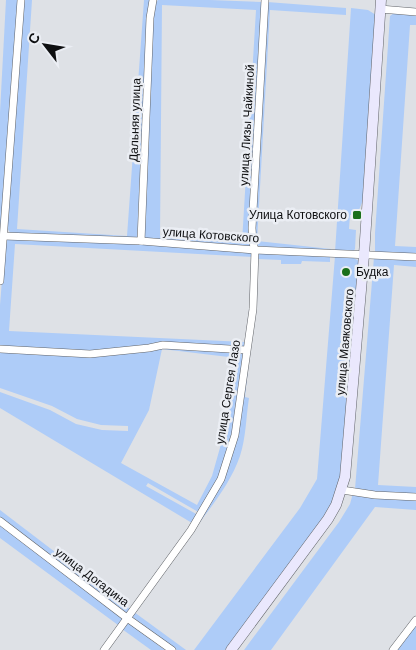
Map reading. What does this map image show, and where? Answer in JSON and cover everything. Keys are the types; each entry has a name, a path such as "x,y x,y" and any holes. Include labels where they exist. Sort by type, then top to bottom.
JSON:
{"main road":[{"name":"улица Маяковского","path":"231,650 328,519 342,490 347,464 364,255 381,5"}],"street":[{"path":"0,281 21,0"},
{"name":"Дальняя улица","path":"141,241 150,18 154,0"},
{"name":"улица Лизы Чайкиной","path":"255,250 252,228 265,0"},
{"path":"381,5 416,12"},
{"name":"улица Котовского","path":"4,236 141,241 255,250 416,257"},
{"name":"улица Сергея Лазо","path":"104,650 191,530 221,479 235,435 253,309 255,250"},
{"path":"0,349 90,354 163,345 246,350"},
{"path":"342,490 375,495 416,497"},
{"name":"улица Догадина","path":"0,521 172,650"},
{"path":"393,650 416,620"}],"shaded area":[{"path":"6,0 18,0 0,261 0,112"},
{"path":"24,0 32,0 17,229 127,236 144,0 151,0 147,19 137,239 11,234 7,228"},
{"path":"158,0 262,2 250,247 143,239 155,3","holes":["162,5 256,10 242,242 160,236"]},
{"path":"267,2 346,8 346,15 270,10 257,241 331,249 331,251 256,246 254,229"},
{"path":"351,8 368,10 376,15 363,200 357,215 350,215 349,229 356,230 355,249 352,253 335,252"},
{"path":"394,13 416,16 416,25 410,25 395,246 416,247 416,254 375,252 390,16"},
{"path":"9,238 140,244 253,253 253,257 15,244 9,331 245,342 245,348 164,343 90,352 0,346 0,305 5,242"},
{"path":"257,253 330,257 330,262 302,261 301,264 281,264 281,260 257,259 255,304 245,397 249,398 242,449 231,477 192,533 202,517 237,435"},
{"path":"335,256 352,257 359,261 340,481 332,502 319,524 225,650 194,650 300,508 317,479"},
{"path":"374,257 416,260 416,267 394,265 378,485 416,487 416,495 376,493 355,489"},
{"path":"163,346 243,352 233,433 219,478 200,513 148,483 146,486 198,515 192,523 0,408 0,392 50,410 76,424 102,430 128,431 128,426 101,425 77,419 52,406 0,388 0,351 91,356","holes":["162,349 237,358 227,423 212,476 197,505 121,463 149,410"]},
{"path":"353,493 416,499 416,510 375,507 271,650 244,650 339,522 350,504"},
{"path":"0,510 131,610 128,614 0,517"},
{"path":"0,525 124,619 101,650 118,625 0,538"},
{"path":"134,612 186,650 177,650 131,616"},
{"path":"127,622 165,650 151,650 122,629"},
{"path":"416,624 416,650 396,650"}],"place":[{"name":"Улица Котовского","path":"357,215"},
{"name":"Будка","path":"346,272"}]}
